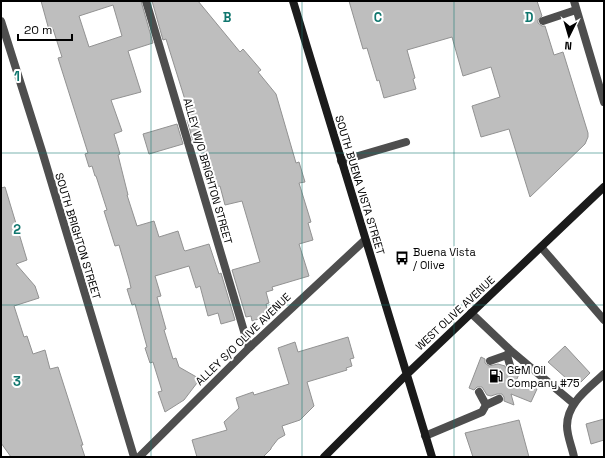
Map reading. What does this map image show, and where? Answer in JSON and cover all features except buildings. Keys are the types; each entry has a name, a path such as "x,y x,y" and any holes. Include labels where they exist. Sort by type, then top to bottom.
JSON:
{"main road":[{"name":"SOUTH BUENA VISTA STREET","path":"293,1 432,457"},
{"name":"WEST OLIVE AVENUE","path":"324,457 406,375 604,187"}],"street":[{"name":"ALLEY W/O BRIGHTON STREET","path":"146,1 249,348"},
{"path":"574,1 604,102"},
{"path":"543,21 576,10"},
{"name":"SOUTH BRIGHTON STREET","path":"1,21 42,151 134,457"},
{"path":"341,161 406,142"},
{"name":"ALLEY S/O OLIVE AVENUE","path":"139,457 249,348 365,240"},
{"path":"541,247 604,320"},
{"path":"472,313 508,352 573,403"},
{"path":"490,361 508,352"},
{"path":"502,365 508,352"},
{"path":"508,352 511,369"},
{"path":"574,457 567,428 568,414 573,403 604,374"},
{"path":"479,392 486,405"},
{"path":"425,436 482,412 490,396"},
{"path":"486,405 499,399"}],"place":[{"name":"Buena Vista / Olive","path":"402,258"},
{"name":"G&M Oil Company #75","path":"496,376"}]}
